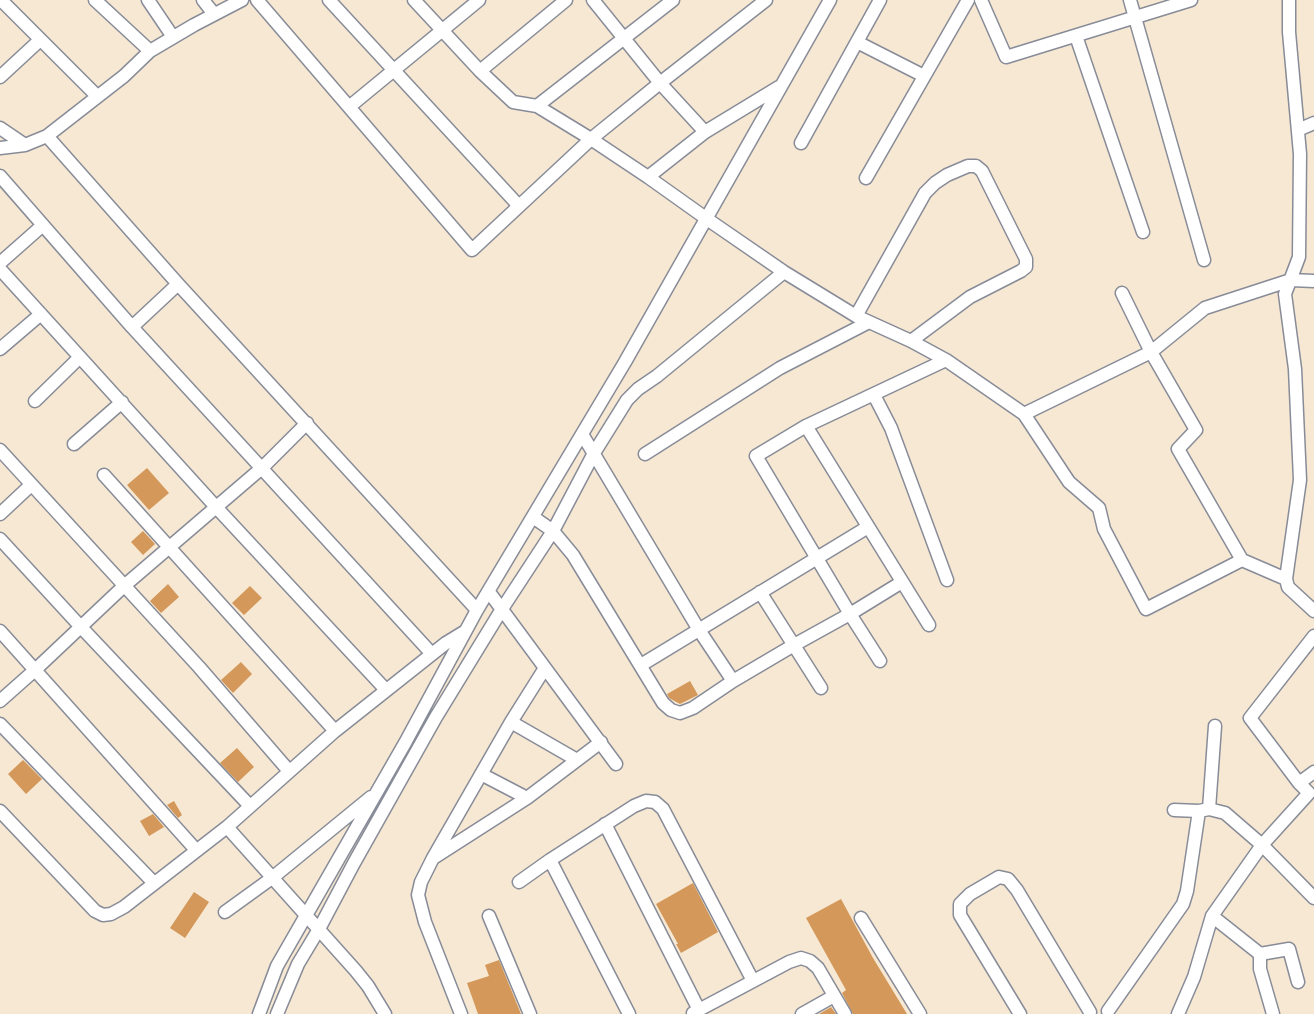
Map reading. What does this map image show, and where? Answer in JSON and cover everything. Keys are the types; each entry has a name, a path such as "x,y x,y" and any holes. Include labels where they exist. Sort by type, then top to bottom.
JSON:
{"street":[{"path":"95,0 150,51"},
{"path":"148,0 173,37"},
{"path":"203,0 214,14"},
{"path":"0,148 25,145 47,136 124,76 150,51 242,0"},
{"path":"257,0 472,250 591,139 766,0"},
{"path":"329,0 519,206"},
{"path":"414,0 480,71 513,102 537,106 648,176 784,272 856,316 911,341 946,360 1024,414 1069,482 1099,508 1104,529 1146,609 1242,560"},
{"path":"349,107 479,0"},
{"path":"480,71 566,0"},
{"path":"593,0 660,83 704,132"},
{"path":"537,106 673,0"},
{"path":"259,1014 277,966 313,923 359,854 436,717 496,602 543,524 711,222 781,86 830,0"},
{"path":"800,143 880,0"},
{"path":"866,178 968,0"},
{"path":"981,0 1006,58 1190,0"},
{"path":"1130,0 1204,260"},
{"path":"1288,0 1300,154 1298,256 1285,294 1295,369 1300,480 1286,579 1288,587 1314,611"},
{"path":"1,1 97,96"},
{"path":"1076,36 1143,232"},
{"path":"0,77 40,40"},
{"path":"857,42 924,76"},
{"path":"648,176 704,132 781,86"},
{"path":"1298,130 1314,123"},
{"path":"0,128 25,145"},
{"path":"47,136 178,284 477,610"},
{"path":"856,316 925,193 947,175 968,166 976,166 982,171 1026,259 1026,267 1021,272 970,297 911,341"},
{"path":"0,177 132,327 432,654"},
{"path":"0,263 43,225"},
{"path":"0,268 216,507 386,690"},
{"path":"277,1014 313,923 377,793 477,610 496,602 543,524 588,443 638,389 657,376 784,272"},
{"path":"1024,414 1151,352 1205,308 1290,280 1314,281"},
{"path":"132,327 178,284"},
{"path":"1122,293 1151,352 1196,430 1178,449 1242,560 1286,579"},
{"path":"0,350 41,314"},
{"path":"645,454 780,368 869,322"},
{"path":"34,401 80,357"},
{"path":"880,660 850,614 756,456 806,426 946,360"},
{"path":"874,395 890,428 947,580"},
{"path":"74,444 122,402"},
{"path":"0,701 124,586 262,467 307,424"},
{"path":"806,426 929,625"},
{"path":"588,443 699,630 733,681"},
{"path":"0,450 199,667 289,771"},
{"path":"104,475 334,730"},
{"path":"0,514 31,485"},
{"path":"543,524 573,555 663,703 671,710 680,713 693,708 733,681 902,582"},
{"path":"640,665 868,527"},
{"path":"0,539 250,806"},
{"path":"760,592 821,688"},
{"path":"496,602 616,764"},
{"path":"0,631 196,850"},
{"path":"2,818 95,911 103,915 111,914 124,907 227,826 334,730 432,654 466,631"},
{"path":"1178,1014 1194,978 1212,916 1262,845 1312,795 1299,783 1250,718 1314,636"},
{"path":"461,1014 426,922 418,895 421,882 511,722 545,668"},
{"path":"511,722 577,760"},
{"path":"0,724 154,883"},
{"path":"1020,1014 960,915 960,904 970,894 999,877 1008,879 1017,890 1087,1013 1114,1013 1183,904 1212,811 1215,726"},
{"path":"433,858 527,798 601,742"},
{"path":"1299,783 1314,772"},
{"path":"481,774 527,798"},
{"path":"225,912 272,878 377,793"},
{"path":"519,882 634,806 646,801 655,802 663,809 753,981"},
{"path":"1174,810 1212,811 1262,845 1314,898"},
{"path":"605,824 695,1012 788,962 802,958 810,961 818,968 845,1014"},
{"path":"227,826 362,978 384,1014"},
{"path":"550,860 629,1014"},
{"path":"489,916 530,1014"},
{"path":"1212,916 1260,954 1289,949 1298,982"},
{"path":"860,918 920,1014"},
{"path":"1260,954 1260,969 1273,1014"},
{"path":"802,1014 834,996"}],"building":[{"path":"147,468 169,493 149,510 127,485"},
{"path":"143,531 155,544 143,555 131,542"},
{"path":"168,584 179,597 161,613 150,601"},
{"path":"250,586 262,598 244,615 232,603"},
{"path":"241,662 252,674 233,693 221,680"},
{"path":"690,681 698,695 680,704 669,698 667,694"},
{"path":"237,748 254,767 238,782 220,763"},
{"path":"23,760 42,779 26,794 8,774"},
{"path":"174,801 182,815 178,818 167,805"},
{"path":"153,814 164,827 149,836 140,821"},
{"path":"693,883 718,932 681,953 656,904"},
{"path":"194,892 209,902 185,938 170,928"},
{"path":"841,899 873,958 907,1014 853,1014 842,993 846,990 806,918"},
{"path":"499,960 521,1014 478,1014 467,983 489,976 485,965"},
{"path":"831,1007 836,1014 819,1014"}]}
